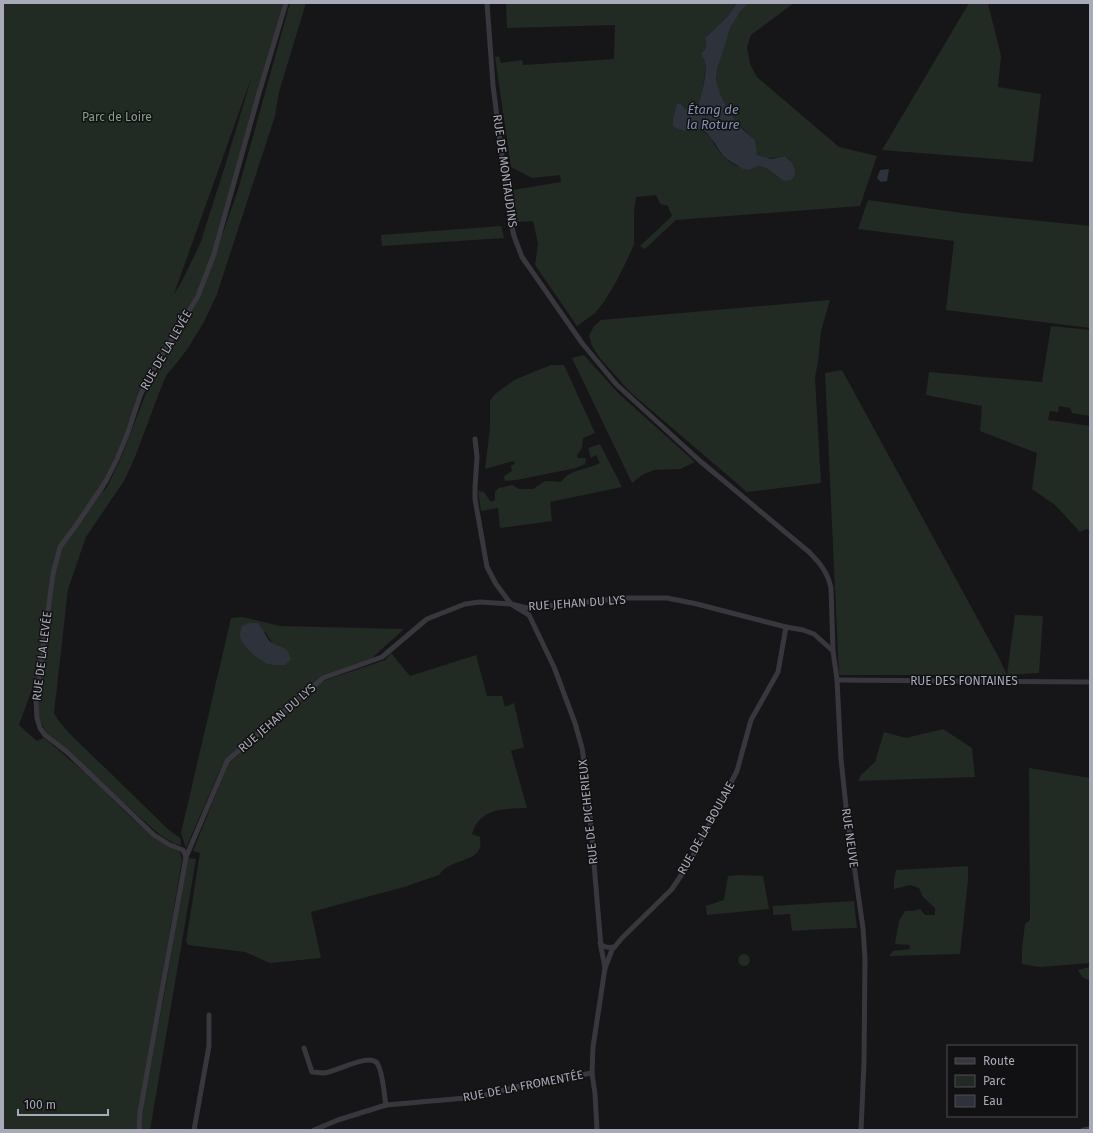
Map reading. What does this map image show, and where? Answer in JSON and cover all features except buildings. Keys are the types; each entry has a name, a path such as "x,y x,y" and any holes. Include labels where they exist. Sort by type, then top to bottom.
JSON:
{"street":[{"name":"RUE DE LA LEVÉE","path":"186,858 183,850 154,834 67,752 45,735 40,728 37,718 36,700 53,574 60,547 106,481 117,459 140,396 149,377 198,296 214,254 286,3"},
{"name":"RUE DE MONTAUDINS","path":"487,3 494,85 509,212 514,236 522,257 582,343 616,384 694,456 809,552"},
{"path":"474,439 477,457 475,499 487,567 496,584 511,604"},
{"name":"RUE NEUVE","path":"809,552 820,562 830,583 833,651 837,680 841,758 862,928 864,959 864,1062 861,1130"},
{"name":"RUE JEHAN DU LYS","path":"139,1130 140,1112 186,858 227,761 324,678 382,657 427,619 465,604 480,602 511,604 527,608 626,598 667,598 803,630 814,634 833,651"},
{"name":"RUE DE PICHERIEUX","path":"511,604 529,615 554,667 575,723 582,748 587,780 600,942 605,968"},
{"name":"RUE DE LA BOULAIE","path":"597,1130 592,1073 595,1029 605,968 614,947 672,889 688,865 737,771 751,720 778,672 786,627"},
{"name":"RUE DES FONTAINES","path":"837,680 1090,682"},
{"path":"600,942 605,947 614,947"},
{"path":"194,1130 209,1046 208,1015"},
{"path":"304,1048 312,1072 324,1073 363,1061 371,1060 376,1062 379,1068 386,1105"},
{"name":"RUE DE LA FROMENTÉE","path":"314,1130 338,1120 386,1105 477,1097 524,1085 592,1073"},
{"path":"1083,1130 1090,1129"}],"green space":[{"name":"Parc de Loire","path":"3,3 284,3 212,254 197,293 148,374 103,492 120,460 150,383 198,300 205,284 238,190 290,3 306,3 279,92 275,116 217,294 204,322 186,351 166,376 135,457 124,481 86,537 68,589 54,713 69,733 169,830 180,838 181,845 175,844 160,835 49,736 41,722 38,710 44,656 19,725 37,741 44,738 91,778 126,813 146,830 157,839 180,852 182,860 136,1130 3,1130","holes":["252,76 200,244 174,294"]},
{"path":"506,3 737,3 727,17 705,38 706,47 701,54 706,63 700,103 695,113 686,109 681,104 686,131 694,129 705,132 723,156 735,165 749,170 759,166 766,168 778,177 791,161 785,156 766,158 757,153 755,148 755,140 733,118 718,89 716,79 717,69 726,43 728,32 738,14 749,3 794,3 751,35 747,47 750,64 757,77 839,147 877,156 860,206 676,220 645,249 640,246 672,216 668,206 660,204 656,195 636,197 634,211 634,244 629,256 604,302 595,313 577,326 535,265 538,244 533,221 517,222 513,190 561,182 560,175 532,178 511,167 495,57 499,56 501,63 522,60 523,65 614,59 615,25 507,28"},
{"path":"969,3 988,3 1001,56 998,87 1041,94 1033,162 882,150"},
{"path":"868,200 962,213 1090,226 1090,328 946,310 954,241 858,229"},
{"path":"501,226 504,238 382,246 381,235"},
{"path":"830,300 821,331 815,377 821,483 747,492 630,392 599,357 592,346 589,336 594,326 601,320"},
{"path":"1051,326 1090,330 1090,416 1072,413 1070,408 1059,406 1058,412 1050,411 1048,420 1090,426 1090,530 1087,529 1080,532 1055,505 1032,489 1037,453 980,431 982,406 926,395 929,372 1042,382"},
{"path":"584,355 618,393 695,462 680,469 654,470 642,475 632,483 572,358"},
{"path":"551,365 564,365 595,433 583,438 582,448 577,455 578,458 586,458 585,464 576,468 505,481 504,476 512,471 511,466 515,464 513,461 485,469 490,428 490,401 495,394 514,380"},
{"path":"842,370 1007,675 839,675 825,373"},
{"path":"600,444 622,487 550,502 552,521 500,528 498,508 481,511 478,491 484,492 491,502 495,500 495,492 499,488 512,485 519,489 533,489 545,481 561,482 574,472 600,463 596,455 591,458 588,448"},
{"path":"1015,615 1043,616 1039,673 1007,675"},
{"path":"242,617 280,626 404,629 372,658 323,676 224,761 186,848 181,833 231,618","holes":["265,631 285,665 271,665 261,660"]},
{"path":"391,653 410,676 476,655 487,696 502,696 505,707 514,703 524,747 511,751 527,808 494,811 487,814 476,825 472,834 480,837 478,852 449,866 439,875 404,887 311,912 321,958 270,963 245,952 188,945 186,941 200,853 193,851 228,764 320,683 385,660"},
{"path":"943,729 972,748 975,777 858,781 861,775 875,762 884,732 906,738"},
{"path":"1029,768 1090,778 1090,963 1040,967 1022,964 1025,924 1030,920"},
{"path":"187,858 196,859 150,1130 140,1130 142,1111 166,985"},
{"path":"968,866 968,880 960,954 889,956 893,951 910,949 909,945 895,944 899,921 905,911 920,909 925,915 935,915 935,908 923,897 919,888 910,885 894,889 896,870"},
{"path":"728,876 763,876 769,909 707,915 706,906 724,900"},
{"path":"854,901 857,928 792,931 790,914 773,915 773,906"},
{"path":"746,954 749,955 749,965 742,966 739,965 738,958 739,955"},
{"path":"1090,967 1090,981 1082,977 1078,970"}],"water":[{"name":"Étang de la Roture","path":"737,3 749,3 740,12 730,28 717,69 716,80 720,94 730,113 743,130 755,140 757,154 771,159 785,156 790,161 795,171 794,177 791,180 784,181 766,168 759,166 749,170 743,169 731,162 720,152 706,132 702,130 682,130 673,126 673,119 677,104 681,104 686,109 695,113 701,96 706,67 701,54 706,47 705,38 727,17"},
{"path":"889,169 887,181 881,182 877,178 880,170"},
{"path":"249,623 258,623 271,642 287,651 291,659 285,665 268,664 258,658 244,645 240,636 242,626"}]}
